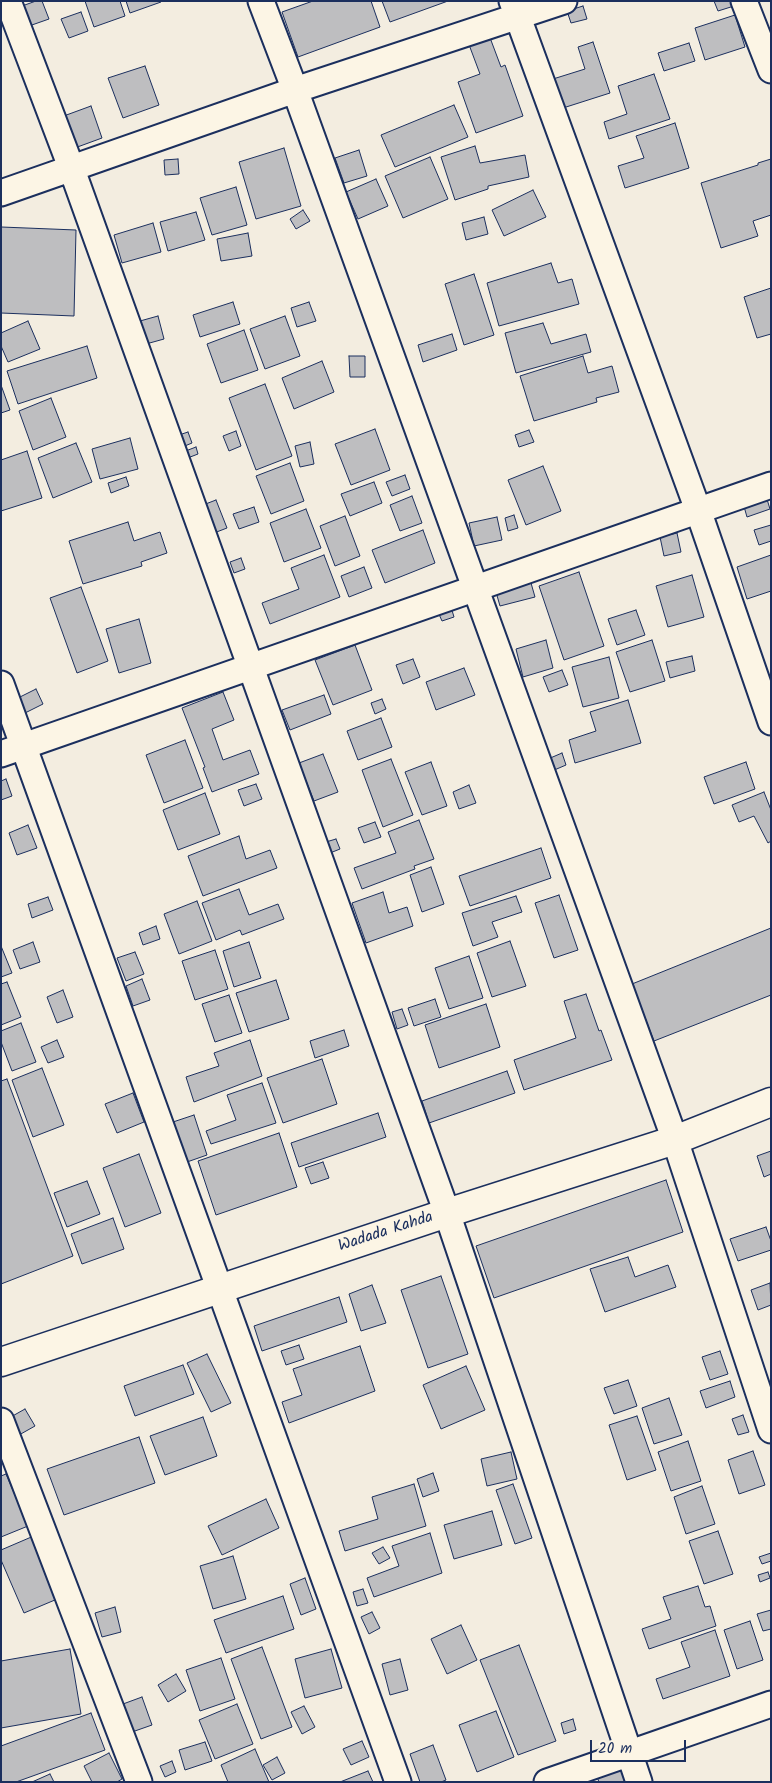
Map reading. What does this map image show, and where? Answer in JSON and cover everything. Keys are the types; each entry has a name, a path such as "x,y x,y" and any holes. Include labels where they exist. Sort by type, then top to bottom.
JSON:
{"main road":[{"name":"Wadada Kahda","path":"1,1362 675,1140 771,1102"}],"street":[{"path":"8,1 71,167 447,1214 639,1782"},
{"path":"261,1 295,90 675,1140 771,1430"},
{"path":"1,193 295,90 515,9 564,1"},
{"path":"744,1 771,70"},
{"path":"515,9 698,510 771,722"},
{"path":"12,750 771,485"},
{"path":"1,684 12,750 219,1289 398,1782"},
{"path":"1,1421 139,1782"},
{"path":"547,1782 771,1704"}],"building":[{"path":"42,1 49,19 29,26 22,6"},
{"path":"85,1 120,1 125,16 94,27"},
{"path":"126,1 161,1 161,2 130,13"},
{"path":"313,1 371,1 380,27 298,57 282,12"},
{"path":"382,1 448,1 390,22"},
{"path":"714,1 732,1 734,6 718,11"},
{"path":"583,6 587,19 571,23 567,11"},
{"path":"81,12 88,31 69,38 61,19"},
{"path":"735,15 745,47 705,60 695,28"},
{"path":"489,35 501,67 505,65 523,116 476,133 458,82 480,74 468,42"},
{"path":"593,42 610,93 563,108 553,79 585,69 578,47"},
{"path":"689,43 695,61 664,71 658,53"},
{"path":"145,66 159,105 123,118 108,78"},
{"path":"654,74 670,119 609,139 604,122 627,114 618,86"},
{"path":"454,105 468,137 395,167 381,135"},
{"path":"91,106 102,138 72,149 61,117"},
{"path":"675,123 689,168 625,188 618,166 644,158 636,136"},
{"path":"475,146 480,163 525,155 529,177 488,186 488,189 455,200 441,157"},
{"path":"284,148 301,206 256,219 239,162"},
{"path":"359,150 367,176 344,183 335,158"},
{"path":"430,157 448,199 403,218 385,176"},
{"path":"178,159 179,174 165,175 164,160"},
{"path":"771,159 771,215 753,221 758,236 721,248 701,183"},
{"path":"376,179 388,206 358,219 346,192"},
{"path":"236,187 247,225 212,235 200,198"},
{"path":"533,190 546,217 504,236 492,210"},
{"path":"303,210 310,221 296,229 290,219"},
{"path":"196,212 205,240 168,251 160,222"},
{"path":"484,217 488,234 466,240 462,223"},
{"path":"153,223 161,252 122,263 114,235"},
{"path":"1,227 76,230 74,316 1,313"},
{"path":"248,233 252,256 221,261 217,239"},
{"path":"551,263 558,283 572,279 579,304 499,326 487,283"},
{"path":"474,274 494,335 464,345 445,284"},
{"path":"771,288 771,334 757,338 744,297"},
{"path":"233,302 240,324 200,337 193,315"},
{"path":"309,302 316,321 297,327 291,308"},
{"path":"158,316 164,339 146,344 140,321"},
{"path":"285,316 300,356 265,369 250,329"},
{"path":"28,321 40,349 8,362 1,346 1,333"},
{"path":"543,323 551,344 586,334 591,352 516,373 505,333"},
{"path":"244,330 258,370 221,383 207,344"},
{"path":"452,334 457,350 423,362 418,345"},
{"path":"87,346 97,378 18,404 7,371"},
{"path":"349,356 365,356 365,377 350,377"},
{"path":"583,356 588,373 612,366 619,392 596,398 597,402 534,421 520,376"},
{"path":"322,361 334,392 294,409 282,378"},
{"path":"265,384 292,456 256,470 229,398"},
{"path":"1,385 10,410 1,413"},
{"path":"51,398 66,437 33,450 19,411"},
{"path":"375,429 390,470 351,485 335,444"},
{"path":"529,430 534,442 519,447 515,435"},
{"path":"236,431 241,446 229,451 223,436"},
{"path":"188,432 192,443 180,448 176,436"},
{"path":"130,438 138,469 100,479 92,449"},
{"path":"310,442 314,464 300,467 295,446"},
{"path":"76,443 92,482 53,498 38,458"},
{"path":"196,447 198,454 185,459 183,452"},
{"path":"27,451 42,498 1,511 1,460"},
{"path":"290,463 304,501 271,514 256,476"},
{"path":"543,466 561,511 526,525 508,480"},
{"path":"405,475 410,489 392,496 386,482"},
{"path":"126,477 129,486 111,493 108,483"},
{"path":"374,482 382,503 350,516 341,494"},
{"path":"412,496 422,523 400,531 390,505"},
{"path":"766,496 770,509 747,517 743,503"},
{"path":"216,500 227,528 214,533 203,505"},
{"path":"254,507 259,522 239,529 233,514"},
{"path":"306,509 321,548 284,562 270,523"},
{"path":"514,515 518,528 508,531 505,518"},
{"path":"345,516 360,556 335,566 320,526"},
{"path":"497,517 502,540 474,546 469,523"},
{"path":"128,522 134,541 160,532 167,553 141,562 142,566 83,584 69,541"},
{"path":"771,525 771,541 759,545 754,530"},
{"path":"423,530 435,563 385,583 372,550"},
{"path":"677,533 681,552 664,556 660,537"},
{"path":"324,555 340,597 270,624 262,603 299,589 291,568"},
{"path":"771,555 771,591 747,599 737,567"},
{"path":"241,558 245,569 234,573 230,562"},
{"path":"364,567 372,588 349,597 341,576"},
{"path":"579,572 604,646 564,660 539,586"},
{"path":"692,575 704,617 668,627 656,586"},
{"path":"531,583 535,597 500,606 496,592"},
{"path":"81,587 108,661 77,673 50,598"},
{"path":"451,607 454,617 442,621 438,612"},
{"path":"636,610 645,635 617,645 608,619"},
{"path":"139,619 151,663 119,673 106,629"},
{"path":"546,640 553,668 523,677 516,649"},
{"path":"652,640 665,681 630,692 616,652"},
{"path":"355,645 372,690 333,705 315,660"},
{"path":"692,656 695,671 670,678 666,662"},
{"path":"609,657 619,698 583,707 572,667"},
{"path":"413,659 420,677 403,684 396,665"},
{"path":"464,668 475,695 436,710 426,682"},
{"path":"562,670 568,685 549,692 543,677"},
{"path":"36,689 43,704 23,714 16,699"},
{"path":"223,692 234,720 212,729 223,760 250,750 259,774 212,792 203,768 205,767 182,708"},
{"path":"324,695 331,714 290,730 282,710"},
{"path":"382,699 386,709 375,714 371,703"},
{"path":"628,700 641,743 575,763 569,740 596,731 590,712"},
{"path":"381,718 392,747 358,760 347,731"},
{"path":"185,740 203,788 164,803 146,755"},
{"path":"562,753 566,765 552,771 548,759"},
{"path":"323,754 338,792 314,801 299,763"},
{"path":"391,759 413,815 383,827 362,770"},
{"path":"431,762 447,806 422,815 405,772"},
{"path":"746,762 755,789 714,804 704,777"},
{"path":"6,779 12,796 1,800 1,781"},
{"path":"256,784 262,799 244,806 238,790"},
{"path":"469,785 476,803 459,809 453,792"},
{"path":"764,792 771,810 771,841 768,843 754,816 739,822 732,805"},
{"path":"205,793 220,834 178,850 163,810"},
{"path":"419,820 434,859 414,866 415,869 362,889 354,868 396,853 388,832"},
{"path":"375,822 381,837 364,843 358,828"},
{"path":"28,825 37,848 17,855 9,833"},
{"path":"239,836 246,859 270,850 277,868 203,896 188,856"},
{"path":"336,839 340,849 330,853 326,842"},
{"path":"541,848 551,878 470,906 459,876"},
{"path":"431,867 444,904 422,912 410,875"},
{"path":"239,889 249,915 278,904 284,919 242,935 240,930 216,940 202,903"},
{"path":"383,892 389,913 407,907 413,926 366,943 352,903"},
{"path":"559,895 578,950 554,958 535,903"},
{"path":"516,896 522,912 492,922 498,937 473,946 462,913"},
{"path":"48,897 53,910 32,918 28,904"},
{"path":"197,901 212,941 179,954 164,914"},
{"path":"156,926 160,939 143,945 139,933"},
{"path":"771,928 771,995 654,1041 632,984"},
{"path":"510,941 526,986 492,997 477,953"},
{"path":"33,942 40,962 20,969 13,950"},
{"path":"249,942 261,978 234,987 223,951"},
{"path":"1,946 12,973 1,977"},
{"path":"215,950 228,989 195,1000 182,961"},
{"path":"135,952 144,974 126,981 117,958"},
{"path":"469,956 483,998 449,1009 435,968"},
{"path":"142,979 150,1000 133,1006 126,986"},
{"path":"276,980 289,1019 249,1032 236,993"},
{"path":"7,982 21,1017 1,1025 1,984"},
{"path":"63,990 73,1017 57,1023 47,997"},
{"path":"586,994 612,1060 524,1090 514,1060 576,1038 564,1001"},
{"path":"229,995 242,1033 215,1042 202,1004"},
{"path":"435,999 441,1017 414,1026 408,1008"},
{"path":"486,1004 500,1047 439,1068 425,1025"},
{"path":"402,1009 408,1025 397,1029 392,1012"},
{"path":"21,1023 36,1062 12,1071 1,1042 1,1031"},
{"path":"344,1030 349,1046 315,1058 310,1041"},
{"path":"57,1040 64,1057 48,1063 41,1047"},
{"path":"250,1040 262,1076 194,1102 186,1077 219,1066 214,1053"},
{"path":"322,1059 337,1104 283,1123 267,1078"},
{"path":"42,1068 64,1125 33,1137 12,1080"},
{"path":"507,1071 515,1093 429,1123 422,1101"},
{"path":"7,1079 73,1256 1,1284 1,1081"},
{"path":"262,1083 276,1123 211,1144 206,1131 236,1120 227,1095"},
{"path":"133,1093 144,1122 117,1133 105,1104"},
{"path":"378,1113 386,1137 299,1167 291,1143"},
{"path":"194,1115 207,1155 187,1162 173,1122"},
{"path":"279,1133 297,1187 216,1215 198,1161"},
{"path":"771,1151 771,1174 764,1177 757,1156"},
{"path":"139,1154 161,1213 125,1227 103,1168"},
{"path":"323,1162 329,1178 311,1184 305,1168"},
{"path":"666,1180 683,1232 494,1298 476,1246"},
{"path":"87,1181 100,1214 67,1227 54,1193"},
{"path":"113,1218 124,1249 82,1264 71,1234"},
{"path":"766,1227 771,1241 771,1250 738,1261 730,1239"},
{"path":"628,1257 635,1277 668,1265 676,1287 605,1312 590,1269"},
{"path":"441,1276 468,1354 428,1368 401,1290"},
{"path":"770,1283 771,1305 758,1310 751,1290"},
{"path":"372,1285 386,1323 361,1331 349,1294"},
{"path":"339,1297 347,1322 262,1351 254,1326"},
{"path":"299,1345 304,1359 286,1365 281,1351"},
{"path":"360,1346 375,1391 289,1423 282,1402 302,1395 293,1369"},
{"path":"720,1351 728,1374 710,1380 702,1357"},
{"path":"207,1354 231,1403 211,1412 187,1363"},
{"path":"183,1365 194,1394 135,1416 124,1386"},
{"path":"466,1366 485,1410 441,1429 423,1385"},
{"path":"628,1380 637,1406 614,1414 604,1388"},
{"path":"730,1381 735,1397 706,1408 700,1391"},
{"path":"669,1398 682,1435 654,1444 642,1408"},
{"path":"25,1409 35,1426 19,1435 9,1418"},
{"path":"743,1415 749,1432 738,1435 732,1419"},
{"path":"637,1416 656,1470 627,1480 609,1425"},
{"path":"203,1417 217,1456 165,1475 150,1436"},
{"path":"139,1437 155,1483 64,1515 47,1469"},
{"path":"688,1441 701,1481 671,1491 658,1452"},
{"path":"753,1451 765,1485 739,1494 728,1460"},
{"path":"511,1452 517,1479 487,1486 481,1459"},
{"path":"433,1473 439,1491 423,1497 417,1479"},
{"path":"6,1474 28,1526 1,1537 1,1476"},
{"path":"414,1484 426,1526 345,1551 339,1531 378,1519 372,1497"},
{"path":"513,1484 532,1538 515,1544 496,1490"},
{"path":"702,1486 715,1524 686,1534 674,1497"},
{"path":"266,1499 279,1528 222,1555 208,1526"},
{"path":"492,1511 502,1545 454,1559 444,1525"},
{"path":"718,1531 733,1574 704,1584 689,1541"},
{"path":"430,1533 442,1573 374,1597 367,1578 399,1566 392,1546"},
{"path":"36,1535 62,1597 24,1613 1,1560 1,1550"},
{"path":"383,1547 390,1558 379,1564 372,1553"},
{"path":"771,1553 771,1561 762,1564 759,1557"},
{"path":"233,1556 246,1599 213,1609 200,1566"},
{"path":"768,1572 770,1578 760,1582 758,1575"},
{"path":"305,1578 316,1609 301,1615 290,1584"},
{"path":"698,1586 705,1607 710,1606 716,1626 649,1649 642,1629 671,1619 663,1597"},
{"path":"363,1589 368,1603 357,1606 353,1592"},
{"path":"283,1596 294,1629 226,1653 214,1620"},
{"path":"115,1607 121,1632 102,1637 95,1613"},
{"path":"771,1610 771,1629 763,1631 757,1614"},
{"path":"372,1612 380,1628 369,1634 361,1617"},
{"path":"750,1621 763,1660 737,1669 724,1630"},
{"path":"461,1625 477,1660 447,1674 431,1639"},
{"path":"715,1630 730,1676 663,1699 656,1679 690,1667 681,1642"},
{"path":"519,1645 556,1741 518,1755 480,1660"},
{"path":"262,1647 292,1727 261,1739 231,1659"},
{"path":"70,1649 81,1714 1,1728 1,1661"},
{"path":"331,1649 342,1688 305,1698 295,1659"},
{"path":"221,1658 235,1699 200,1711 186,1670"},
{"path":"400,1659 408,1690 390,1695 382,1664"},
{"path":"176,1674 186,1691 168,1702 158,1685"},
{"path":"142,1697 152,1725 132,1732 123,1704"},
{"path":"237,1704 253,1744 215,1759 199,1720"},
{"path":"304,1706 315,1727 302,1734 291,1712"},
{"path":"496,1711 514,1757 477,1772 459,1725"},
{"path":"91,1713 105,1750 16,1782 1,1782 1,1746"},
{"path":"573,1719 576,1730 564,1734 561,1723"},
{"path":"362,1741 369,1757 351,1765 343,1749"},
{"path":"205,1742 212,1761 185,1770 179,1750"},
{"path":"433,1745 446,1780 441,1782 420,1782 410,1754"},
{"path":"255,1749 269,1782 228,1782 221,1765"},
{"path":"109,1753 122,1779 117,1782 92,1782 84,1766"},
{"path":"277,1757 285,1773 272,1780 263,1765"},
{"path":"172,1761 176,1772 165,1777 160,1766"},
{"path":"623,1767 628,1782 599,1782 597,1777"},
{"path":"368,1771 373,1782 340,1782"},
{"path":"50,1774 54,1782 32,1782"}]}
